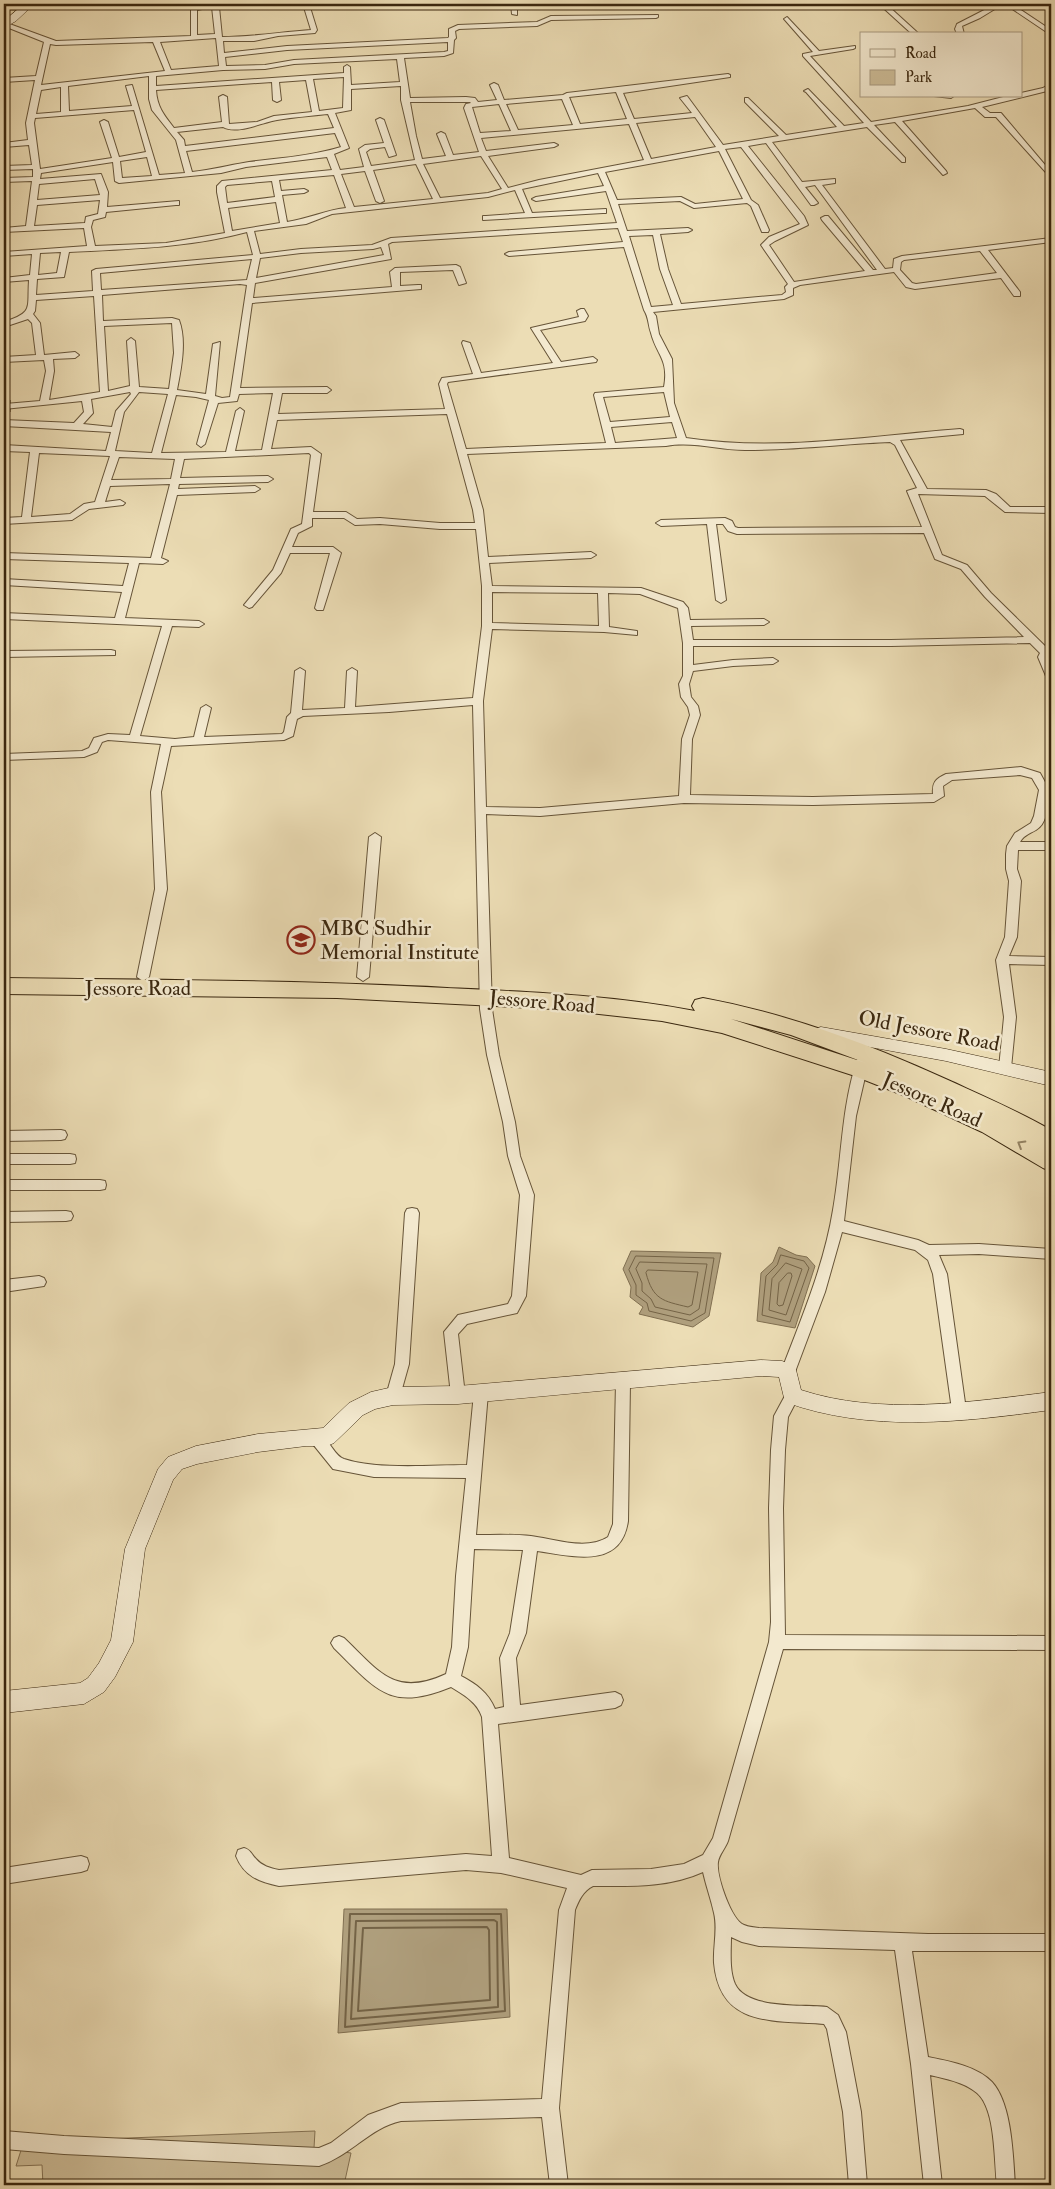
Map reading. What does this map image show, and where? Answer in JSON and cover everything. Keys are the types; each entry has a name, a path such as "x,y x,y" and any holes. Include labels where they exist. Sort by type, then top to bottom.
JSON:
{"highway":[{"name":"Jessore Road","path":"4,976 363,977 486,990 561,995 662,1013 865,1054"},
{"name":"Jessore Road","path":"4,986 486,990"},
{"path":"561,995 645,996 723,1009 798,1029 865,1054 994,1119 1051,1141"},
{"name":"Jessore Road","path":"994,1119 1051,1162"}],"street":[{"path":"215,4 223,68"},
{"path":"194,38 194,9 215,4 230,4"},
{"path":"27,6 6,22 48,42 69,43 219,37 254,39 278,34 313,32 306,4"},
{"path":"514,4 515,14"},
{"path":"882,4 914,32"},
{"path":"960,32 958,29 959,26 978,18 1000,4"},
{"path":"1008,4 1051,33"},
{"path":"4,7 27,6"},
{"path":"38,88 152,74 223,68 265,67 294,62 448,53 452,50 451,30 458,27 542,24 547,18 656,16"},
{"path":"788,19 817,52"},
{"path":"221,56 286,48 451,40"},
{"path":"156,41 169,73"},
{"path":"30,227 36,175 32,141 32,116 48,42"},
{"path":"853,47 806,54 805,56 902,160"},
{"path":"400,56 405,84 405,100 419,162 438,201"},
{"path":"173,130 224,124 230,127 258,124 274,118 349,109 348,75 345,60"},
{"path":"265,67 266,80"},
{"path":"1051,72 1049,76 1051,80"},
{"path":"152,74 152,88 156,110 180,140 189,175"},
{"path":"152,88 348,75"},
{"path":"506,190 483,154 468,108 476,104 566,97 572,94 728,76"},
{"path":"4,80 40,78"},
{"path":"309,78 316,114"},
{"path":"275,80 277,100"},
{"path":"348,87 405,84"},
{"path":"64,85 65,113"},
{"path":"494,85 515,132"},
{"path":"1022,96 1045,90 1051,85"},
{"path":"130,86 156,178"},
{"path":"622,89 619,93 649,162"},
{"path":"808,91 843,129"},
{"path":"223,97 227,122 224,124"},
{"path":"566,97 577,126"},
{"path":"684,98 721,148 748,201 754,206 765,230"},
{"path":"973,98 988,115 998,115 1051,176"},
{"path":"4,254 154,246 229,235 250,229 306,222 330,212 488,194 721,148 843,129 980,105 1009,98"},
{"path":"405,100 466,99 472,100 476,104"},
{"path":"748,100 784,138"},
{"path":"32,116 135,108"},
{"path":"104,122 116,159 120,181 122,182 189,175 325,154 346,148 331,112"},
{"path":"476,136 697,115"},
{"path":"896,119 943,174"},
{"path":"380,120 392,155"},
{"path":"182,149 338,130"},
{"path":"441,134 450,158"},
{"path":"4,145 32,141"},
{"path":"768,141 814,203"},
{"path":"380,201 362,151 388,144"},
{"path":"743,144 802,218 804,226 772,238 765,245 792,284"},
{"path":"229,235 221,192 222,184 338,172 554,145"},
{"path":"4,168 36,175 48,168 150,154"},
{"path":"325,154 332,155 350,210"},
{"path":"601,171 624,230 637,279 652,316 655,334 668,359 670,377 668,389 682,440"},
{"path":"4,180 36,175 98,176 104,197 101,216 88,220 92,250"},
{"path":"275,178 284,224"},
{"path":"800,185 832,181"},
{"path":"817,183 883,272"},
{"path":"517,187 529,214"},
{"path":"536,199 609,188"},
{"path":"223,206 304,191"},
{"path":"33,203 104,197"},
{"path":"614,202 681,198 694,206 748,201"},
{"path":"102,210 176,203"},
{"path":"486,218 602,211"},
{"path":"825,218 871,273"},
{"path":"4,230 89,225"},
{"path":"4,406 86,398 134,389 202,395 212,399 233,400 236,391 251,282 257,256 250,229"},
{"path":"104,394 96,271 373,247 391,240 458,235 688,230"},
{"path":"656,232 664,269 677,306"},
{"path":"1003,275 915,287 909,285 896,270 896,261 902,258 1051,240"},
{"path":"33,298 251,282 388,257 384,243"},
{"path":"508,254 628,244"},
{"path":"983,249 1017,294"},
{"path":"4,280 61,275 65,250"},
{"path":"325,250 329,268"},
{"path":"4,325 29,315 33,298 35,255 38,251"},
{"path":"396,289 394,272 398,270 456,267 462,283"},
{"path":"792,284 896,270"},
{"path":"648,310 784,297 790,293 789,287 792,284"},
{"path":"248,301 418,287"},
{"path":"559,365 535,328 582,319 584,316 581,311"},
{"path":"29,315 36,323 44,357 50,370 44,403"},
{"path":"99,324 174,320 177,325 177,356 173,392 156,456"},
{"path":"99,505 106,483 120,411 136,394 134,389 131,340"},
{"path":"466,343 478,375"},
{"path":"201,444 212,399 216,344"},
{"path":"4,360 75,355"},
{"path":"458,1395 450,1332 463,1319 512,1309 519,1296 527,1195 514,1156 509,1122 493,1055 486,990 478,701 487,626 487,589 478,510 443,382 453,378 593,360"},
{"path":"611,444 598,395 668,389"},
{"path":"236,391 327,390"},
{"path":"266,453 278,391"},
{"path":"78,426 78,421 89,413 86,398"},
{"path":"230,455 240,411"},
{"path":"273,417 451,411"},
{"path":"606,425 675,419"},
{"path":"4,423 78,426 116,430"},
{"path":"462,452 611,444 666,444 682,440 711,445 746,446 892,439 960,432"},
{"path":"892,439 899,444 924,491"},
{"path":"4,448 156,456 230,455 311,450 316,454 307,526 294,531 278,570 250,605"},
{"path":"26,520 35,450"},
{"path":"4,556 159,561 180,456"},
{"path":"106,483 268,479"},
{"path":"173,492 255,489"},
{"path":"1051,510 1008,510 1001,507 993,496 986,493 912,491 938,557 964,567 988,595 1032,640 1048,651 1044,657 1051,676"},
{"path":"4,521 72,517 87,506 120,503"},
{"path":"308,514 346,516 355,522 380,521 440,526 480,526"},
{"path":"711,521 721,600"},
{"path":"661,523 727,522 731,529 737,531 928,530"},
{"path":"287,550 333,550 336,552 320,608"},
{"path":"484,560 592,555"},
{"path":"119,622 135,560"},
{"path":"4,582 128,589"},
{"path":"487,589 641,592 675,601 683,608 688,643 688,670 684,684 686,697 693,706 695,715 687,739 684,799"},
{"path":"603,591 604,629"},
{"path":"4,616 199,624"},
{"path":"685,623 764,622"},
{"path":"134,739 167,624"},
{"path":"487,626 604,629 633,633"},
{"path":"688,643 891,643 1032,640"},
{"path":"4,654 111,653"},
{"path":"688,670 733,663 774,661"},
{"path":"296,714 300,671"},
{"path":"350,710 352,672"},
{"path":"4,757 84,754 93,750 98,740 102,738 171,741 284,737 288,734 292,717 296,714 478,701"},
{"path":"198,740 206,708"},
{"path":"143,977 161,889 156,792 164,746 171,741"},
{"path":"480,810 540,812 684,799 813,801 934,798 939,796 937,786 941,781 950,777 1020,771 1036,776 1048,788 1041,813 1036,826 1023,832 1014,842 1013,846 1011,874 1015,881 1011,937 1002,960 1010,1017 1005,1068"},
{"path":"363,977 376,837"},
{"path":"1013,846 1051,846"},
{"path":"1002,960 1051,960"},
{"path":"559,2185 550,2108 567,1910 572,1894 581,1883 592,1878 651,1877 685,1872 708,1861 720,1841 777,1642 779,1622 776,1508 781,1416 792,1396 788,1372 827,1266 840,1210 853,1090 865,1054"},
{"name":"Old Jessore Road","path":"865,1054 1005,1068 1051,1078"},
{"path":"4,1136 61,1135"},
{"path":"4,1159 70,1159"},
{"path":"4,1185 100,1185"},
{"path":"392,1396 402,1364 412,1212"},
{"path":"4,1217 66,1216"},
{"path":"836,1225 918,1245 929,1250 979,1249 1051,1254"},
{"path":"929,1250 935,1259 940,1274 959,1410"},
{"path":"4,1286 39,1282"},
{"path":"4,1702 84,1693 96,1685 107,1670 122,1642 135,1549 166,1475 175,1463 196,1455 258,1443 327,1437 356,1409 371,1401 392,1396 458,1395 623,1382 761,1368 782,1369 788,1372"},
{"path":"468,1542 531,1543 577,1550 598,1548 612,1543 619,1534 623,1462 623,1382"},
{"path":"339,1643 370,1672 395,1690 416,1690 438,1685 452,1679 462,1622 463,1573 468,1542 481,1393"},
{"path":"792,1396 827,1406 889,1413 985,1410 1051,1401"},
{"path":"317,1438 338,1464 374,1472 474,1472"},
{"path":"513,1714 508,1658 518,1633 531,1543"},
{"path":"777,1642 1051,1643"},
{"path":"452,1679 473,1690 481,1698 490,1717 501,1865"},
{"path":"490,1717 615,1700"},
{"path":"244,1856 248,1866 263,1876 279,1878 449,1863 501,1865 581,1883"},
{"path":"708,1861 719,1904 727,1922 740,1933 759,1937 902,1942 1051,1942"},
{"path":"4,1876 80,1864"},
{"path":"723,1913 725,1977 729,1991 735,2000 746,2006 826,2016 834,2022 852,2112 858,2185"},
{"path":"902,1942 920,2064 932,2185"},
{"path":"920,2064 951,2072 977,2082 992,2096 997,2112 1006,2185"},
{"path":"4,2140 64,2145 319,2158 330,2155 342,2148 364,2129 383,2117 410,2110 550,2108"}],"green space":[{"path":"315,2131 314,2148 351,2153 344,2185 43,2185 42,2165 16,2166 23,2144 48,2141"}],"water":[{"path":"779,1247 796,1255 807,1257 815,1266 795,1328 757,1321 761,1273 773,1262"},
{"path":"631,1251 721,1253 709,1316 693,1327 639,1314 643,1307 630,1297 631,1287 623,1269"},
{"path":"344,1909 507,1909 510,2017 338,2033"}],"place":[{"name":"MBC Sudhir Memorial Institute","path":"301,940"}]}
